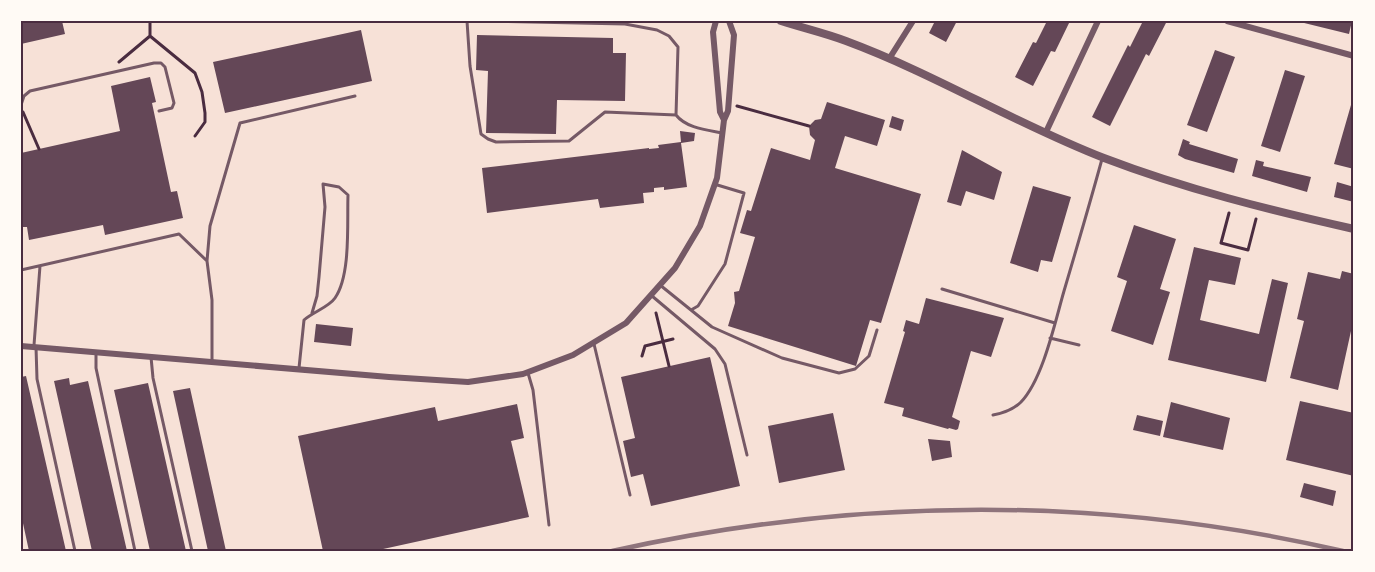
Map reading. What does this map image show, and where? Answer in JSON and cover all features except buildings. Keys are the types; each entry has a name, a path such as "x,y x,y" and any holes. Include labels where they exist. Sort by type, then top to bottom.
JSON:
{"street":[{"path":"716,21 713,32 720,112 724,120"},
{"path":"21,346 468,382 528,372 573,355 626,323 675,268 700,226 714,184 724,120 728,111 734,35 729,21"},
{"path":"781,21 846,41 889,59 1103,158 1210,194 1354,229"},
{"path":"889,59 913,21"},
{"path":"1046,132 1098,21"},
{"path":"1227,21 1354,56"}],"lane":[{"path":"467,21 470,66 481,134 488,139 496,142 569,141 604,112 676,115"},
{"path":"480,21 625,24 657,30 669,36 678,47 676,115 681,121 700,129 722,133"},
{"path":"21,106 24,96 30,91 161,63 165,67 174,103 172,108 159,111"},
{"path":"212,362 212,300 207,261 210,226 240,123 355,96"},
{"path":"993,415 1010,411 1030,390 1055,323 1103,158"},
{"path":"299,370 304,320 334,300 345,268 348,195 339,187 323,184 325,207 317,296 312,313"},
{"path":"691,310 698,306 725,264 744,193 714,184"},
{"path":"21,270 179,234 207,261"},
{"path":"40,266 35,347 37,379 75,551"},
{"path":"660,285 712,327 782,358 839,373 855,369 869,356 877,330"},
{"path":"942,289 1055,323"},
{"path":"651,295 715,349 725,364 747,455"},
{"path":"1050,338 1079,345"},
{"path":"594,342 630,495"},
{"path":"96,352 96,368 135,551"},
{"path":"151,357 153,378 192,551"},
{"path":"528,372 534,390 549,525"}],"path":[{"path":"150,21 150,36"},
{"path":"103,75 150,36"},
{"path":"150,36 195,73 202,92 205,113 205,122 195,136"},
{"path":"21,106 39,149"},
{"path":"735,106 809,126"},
{"path":"1229,213 1221,243 1248,250 1256,219"},
{"path":"656,314 669,366"},
{"path":"642,357 645,346 673,339"}],"railway":[{"path":"612,551 703,533 795,520 886,513 978,510 1069,512 1161,520 1252,533 1343,551"}]}
